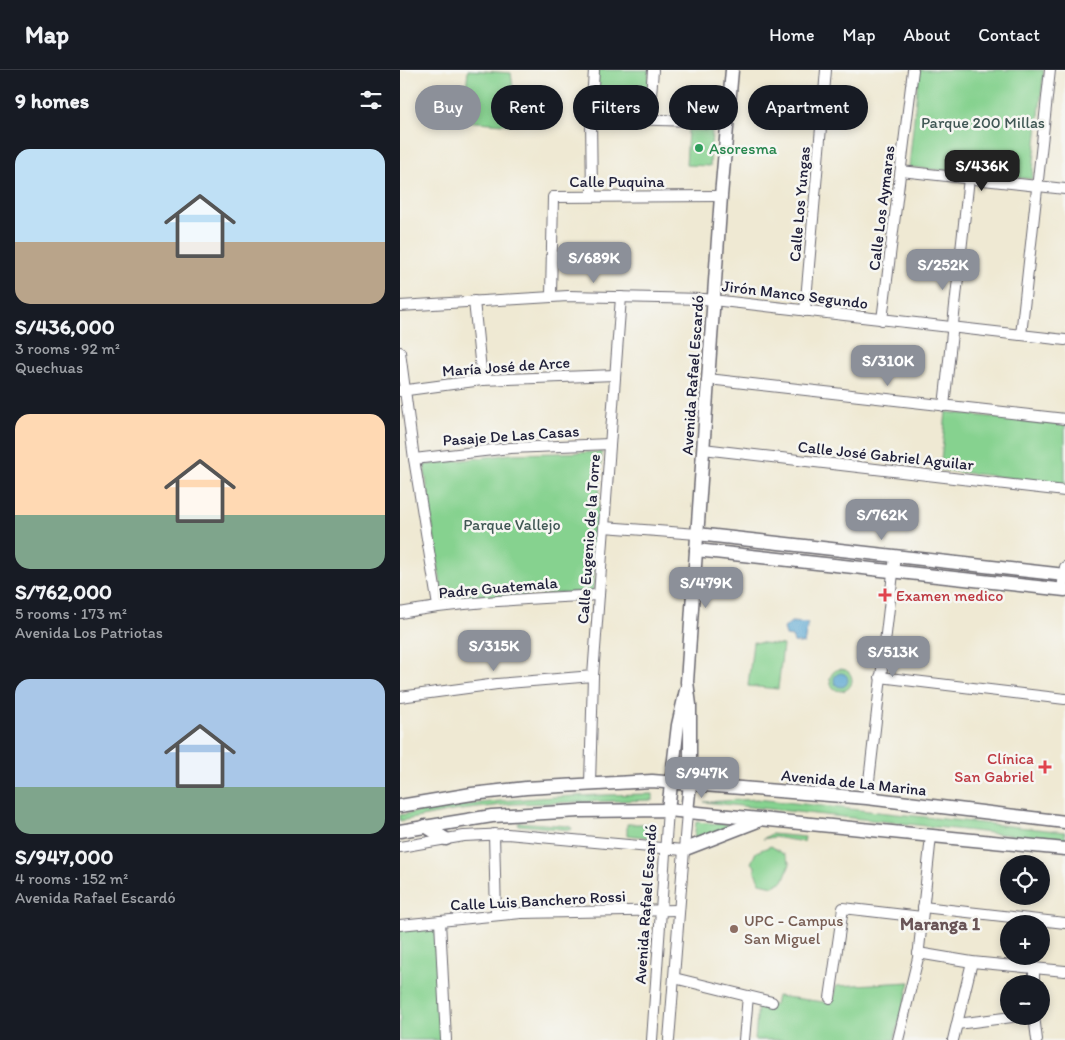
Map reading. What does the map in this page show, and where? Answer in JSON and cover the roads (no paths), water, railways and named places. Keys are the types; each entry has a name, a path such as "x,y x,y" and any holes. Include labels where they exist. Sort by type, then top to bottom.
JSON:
{"main road":[{"name":"Avenida Rafael Escardó","path":"731,85 732,70"},
{"name":"Avenida Rafael Escardó","path":"687,812 690,783 690,705 688,682 703,449 727,130"},
{"path":"697,534 895,556 1065,572"},
{"path":"696,550 1063,590"},
{"name":"Avenida Rafael Escardó","path":"668,810 681,706 688,682"},
{"name":"Avenida de La Marina","path":"400,806 472,794 590,784 671,782 867,798 1065,822"},
{"path":"400,831 492,816 579,811 668,810 1065,849"},
{"path":"683,850 761,819"},
{"path":"744,826 795,831 812,824"},
{"path":"425,826 446,839"}],"street":[{"path":"593,85 594,70"},
{"path":"651,85 652,70"},
{"name":"Calle Los Yungas","path":"805,311 826,70"},
{"name":"Calle Los Aymaras","path":"882,320 913,70"},
{"path":"1021,335 1050,70"},
{"path":"591,130 592,196"},
{"path":"901,171 1065,189"},
{"path":"944,406 950,328 969,178"},
{"name":"Calle Puquina","path":"551,296 553,197 721,196"},
{"name":"Jirón Manco Segundo","path":"400,306 551,296 714,300 1065,340"},
{"name":"Calle Eugenio de la Torre","path":"590,784 593,676 621,297"},
{"path":"474,301 482,380"},
{"path":"400,352 402,391 438,606"},
{"name":"María José de Arce","path":"402,391 482,380 615,375"},
{"path":"708,379 1065,419"},
{"name":"Pasaje De Las Casas","path":"414,459 510,448 610,444"},
{"name":"Calle José Gabriel Aguilar","path":"703,449 1065,490"},
{"path":"604,527 697,534"},
{"path":"867,798 895,556"},
{"path":"1063,590 1065,572"},
{"name":"Padre Guatemala","path":"400,613 438,606 523,598 599,594"},
{"path":"400,697 497,684 593,676"},
{"path":"880,677 1065,699"},
{"name":"Avenida Rafael Escardó","path":"652,1040 668,810"},
{"name":"Avenida Rafael Escardó","path":"670,1040 678,910 687,812"},
{"path":"494,834 496,915"},
{"path":"400,847 446,839 494,834 683,850"},
{"path":"898,1040 918,954 931,836"},
{"path":"830,998 842,908 1065,923"},
{"name":"Calle Luis Banchero Rossi","path":"400,925 496,915 678,910"},
{"path":"440,921 446,1040"},
{"path":"918,954 972,962 1065,971"},
{"path":"953,1040 972,962"},
{"path":"1034,968 1034,975"},
{"path":"674,978 772,1002"},
{"path":"744,1040 748,996"},
{"path":"957,1024 1000,1019"},
{"path":"1035,1025 1037,1040"}],"water":[{"path":"791,622 808,623 804,644 794,642 792,637 786,636 784,628"},
{"path":"838,673 844,673 848,680 844,687 838,687 834,683 834,677"}],"place":[{"name":"Asoresma","path":"699,148"},
{"name":"Examen medico","path":"885,595"},
{"name":"Clínica San Gabriel","path":"1045,767"},
{"name":"UPC - Campus San Miguel","path":"734,929"}],"district":[{"name":"Maranga 1","path":"940,924"}],"park label":[{"name":"Parque 200 Millas","path":"983,122"},
{"name":"Parque Vallejo","path":"512,524"}]}
